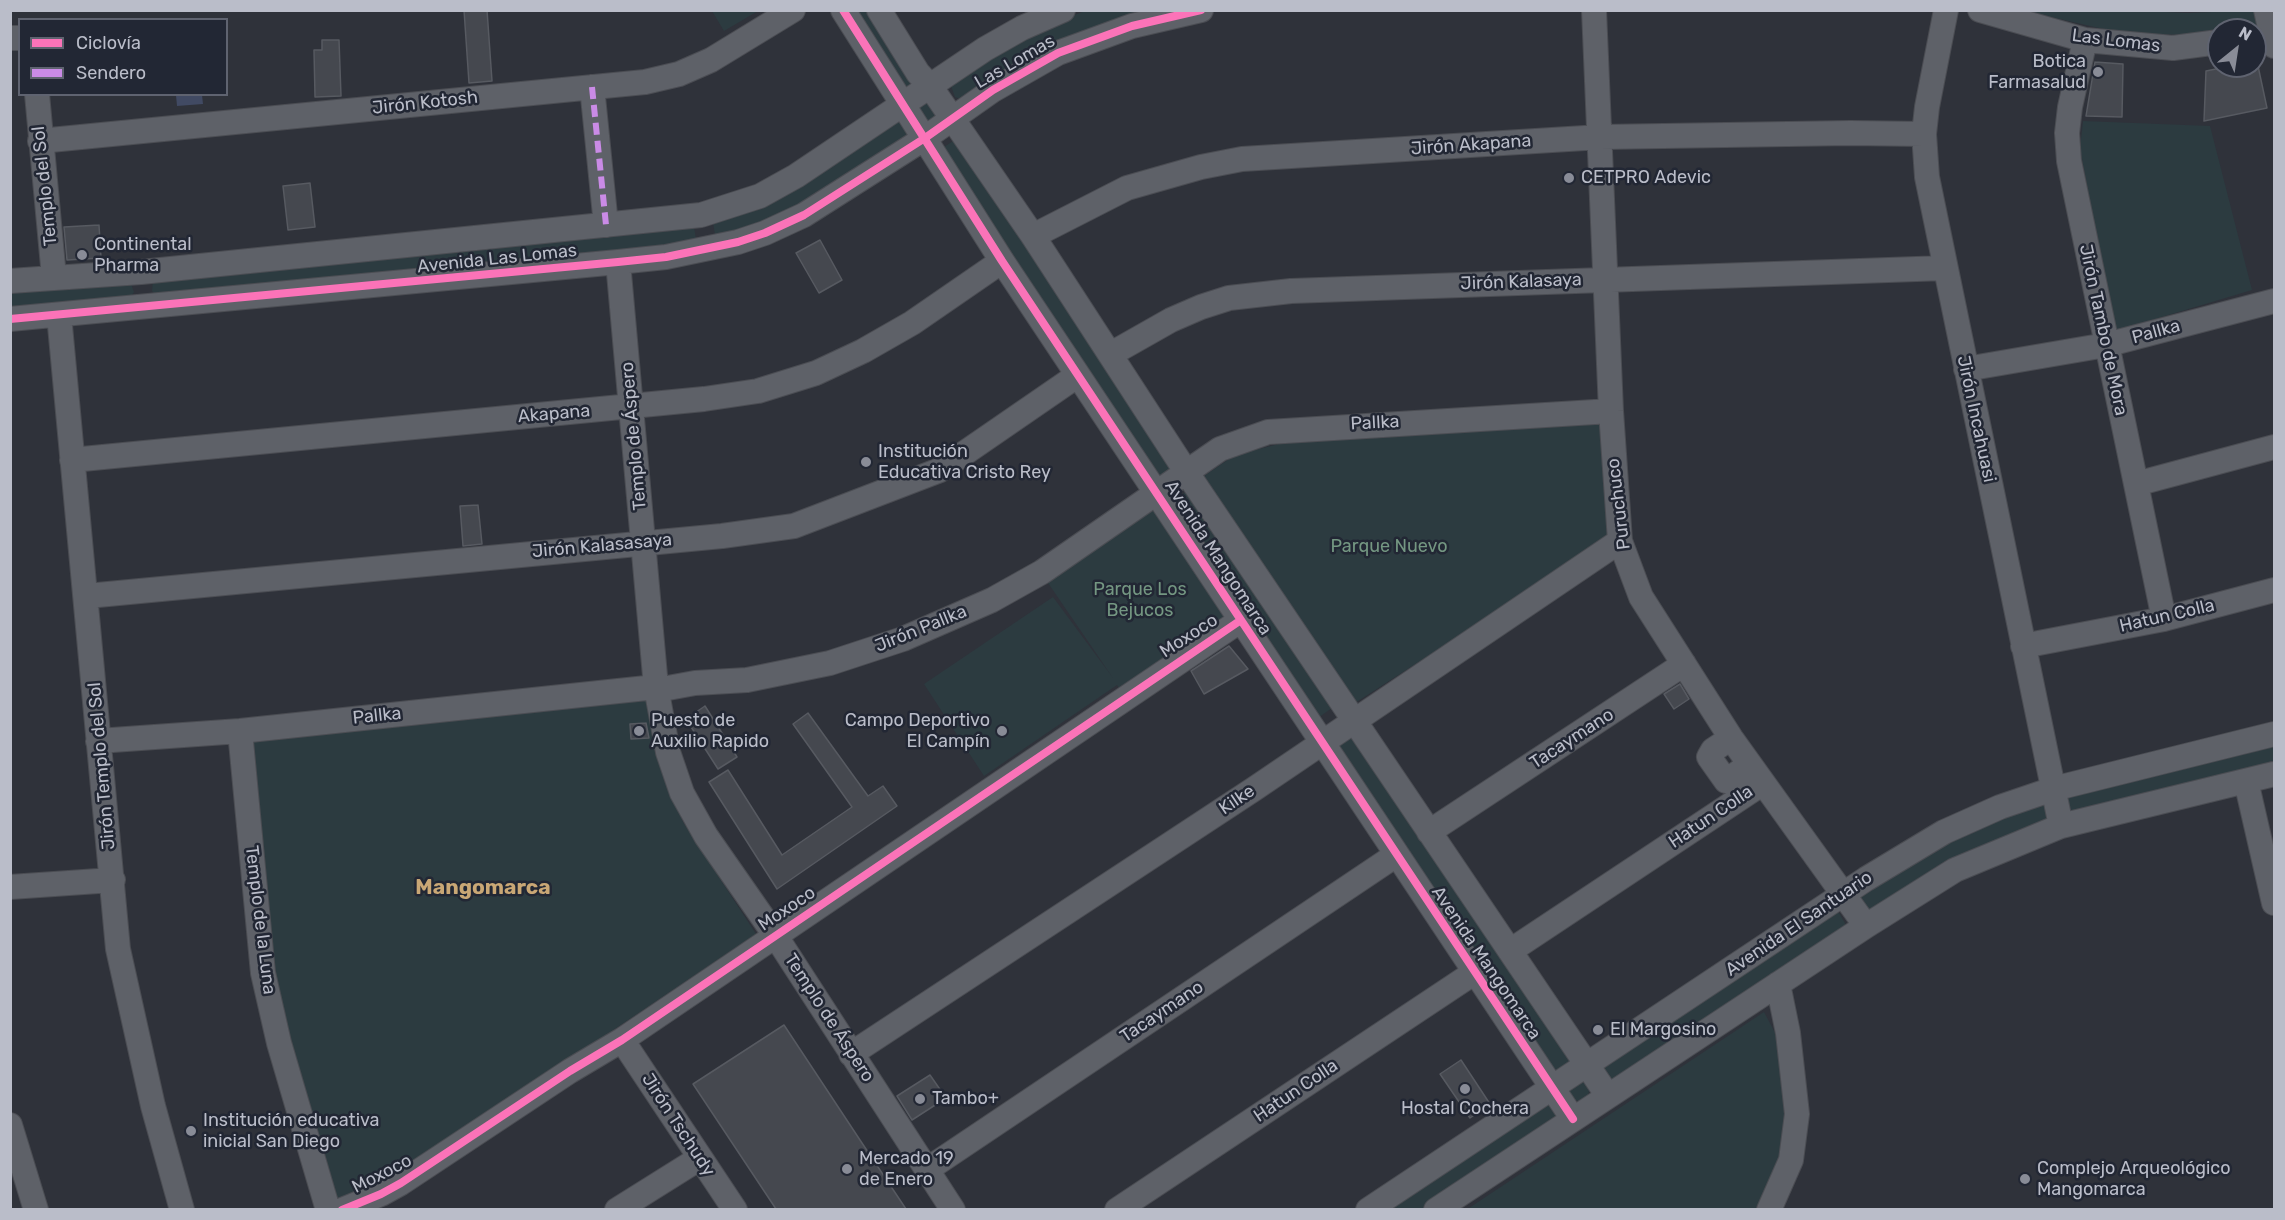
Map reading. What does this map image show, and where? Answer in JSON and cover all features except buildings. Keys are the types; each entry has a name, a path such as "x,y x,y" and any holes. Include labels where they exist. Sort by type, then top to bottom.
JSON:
{"street":[{"name":"Jirón Kotosh","path":"40,141 645,82 679,74 711,60 793,10"},
{"name":"Avenida Mangomarca","path":"843,10 1002,261 1573,1119"},
{"name":"Avenida Mangomarca","path":"879,10 918,73 930,86 1033,236 1187,473 1608,1096"},
{"name":"Las Lomas","path":"930,86 994,44 1063,10"},
{"name":"Las Lomas","path":"952,119 993,90 1059,53 1132,26 1201,10"},
{"name":"Puruchuco","path":"1594,10 1611,411 1620,541 1641,597 1684,664 1743,782 1845,894 1866,926"},
{"name":"Jirón Incahuasi","path":"1946,10 1931,81 1924,134 1927,177 2061,826"},
{"name":"Las Lomas","path":"1980,10 2085,40 2173,48 2207,44"},
{"name":"Jirón Tambo de Mora","path":"2085,40 2067,133 2069,161 2164,619"},
{"name":"Avenida Las Lomas","path":"10,281 141,272 701,215 760,196 787,181 930,86"},
{"path":"592,87 606,225"},
{"name":"Templo del Sol","path":"37,96 54,277"},
{"name":"Avenida Las Lomas","path":"10,319 618,262 708,248 765,233 804,215 952,119"},
{"name":"Jirón Akapana","path":"1033,236 1127,188 1201,167 1242,159 1601,137 1924,134"},
{"path":"701,215 708,248"},
{"name":"Akapana","path":"72,460 631,406 758,391 816,373 912,323 1002,261"},
{"name":"Templo de Áspero","path":"618,262 657,689 668,752 682,793 706,836 775,935 953,1209"},
{"name":"Jirón Kalasaya","path":"1111,354 1171,320 1229,298 1291,291 1945,268"},
{"path":"141,272 145,308"},
{"name":"Pallka","path":"1966,369 2106,345 2274,301"},
{"name":"Jirón Templo del Sol","path":"59,315 87,596 118,949 153,1106 182,1209"},
{"name":"Jirón Kalasasaya","path":"87,596 722,536 794,526 940,470 1078,375"},
{"name":"Pallka","path":"1158,494 1220,449 1268,432 1611,411"},
{"path":"2136,484 2274,447"},
{"name":"Jirón Pallka","path":"657,689 695,683 758,678 830,663 903,639 992,600 1042,572 1158,494"},
{"name":"Kilke","path":"851,1054 1254,789 1620,541"},
{"name":"Hatun Colla","path":"2023,646 2164,619 2274,590"},
{"name":"Moxoco","path":"342,1209 381,1194 401,1183 570,1071 622,1040 1241,620"},
{"name":"Tacaymano","path":"1430,832 1684,664"},
{"name":"Pallka","path":"98,741 240,731 657,689"},
{"name":"Templo de la Luna","path":"240,731 263,973 279,1043 328,1209"},
{"name":"Avenida El Santuario","path":"1368,1209 1908,852 1944,832 2000,807 2053,789 2274,734"},
{"name":"Avenida El Santuario","path":"1437,1209 1866,926 1955,870 2061,826 2274,774"},
{"path":"2246,780 2274,903"},
{"name":"Hatun Colla","path":"1510,951 1743,782"},
{"name":"Tacaymano","path":"928,1169 1396,855"},
{"path":"10,887 112,880"},
{"name":"Hatun Colla","path":"1117,1209 1475,972"},
{"path":"1769,1209 1791,1160 1797,1114 1788,1033 1778,984"},
{"name":"Jirón Tschudy","path":"622,1040 735,1209"},
{"path":"10,1125 36,1209"},
{"path":"617,1209 700,1158"}],"green space":[{"path":"2124,10 2188,13 2258,10 2260,18 2207,18 2207,34 2204,35 2141,34 2099,28 2025,11"},
{"path":"712,11 758,11 724,31"},
{"path":"854,11 881,11 922,74 911,89 902,87"},
{"path":"1085,11 1171,11 963,100 955,97 951,86 954,78 1064,19"},
{"path":"925,97 938,116 926,122 916,104"},
{"path":"896,118 911,128 908,136 815,201 723,238 715,235 713,222"},
{"path":"2083,121 2210,126 2252,290 2115,331 2080,149"},
{"path":"956,139 1171,462 1169,470 1161,475 1154,473 938,151"},
{"path":"694,227 696,239 691,247 159,298 152,291 153,279"},
{"path":"130,281 134,292 128,301 11,312 11,288"},
{"name":"Parque Nuevo","path":"1606,423 1614,536 1355,703 1204,476 1235,455 1287,442"},
{"path":"1186,492 1332,708 1315,720 1171,502"},
{"name":"Parque Los Bejucos","path":"1153,509 1228,615 1121,690 1117,685 984,776 924,684 1053,597 1113,678 1044,577"},
{"path":"648,693 659,762 683,822 756,934 392,1179 335,1205 265,956 246,737"},
{"path":"1345,726 1570,1054 1570,1062 1560,1072 1549,1065 1334,740"},
{"path":"2274,742 2274,765 2074,816 2068,812 2063,799 2071,792"},
{"path":"2038,802 2045,806 2050,816 2043,825 1875,911 1867,909 1859,899 1861,890 1939,843"},
{"path":"1833,911 1839,913 1846,925 1840,936 1614,1082 1600,1069"},
{"path":"1764,1012 1780,1042 1787,1119 1780,1165 1760,1209 1466,1210"},
{"path":"1579,1081 1586,1084 1589,1091 1586,1098 1579,1101 1572,1098 1569,1091 1572,1084"},
{"path":"1554,1101 1558,1120 1423,1209 1379,1210"}],"water":[{"path":"176,96 202,96 203,104 177,106"}],"marked path":[{"path":"592,87 606,225"}],"cycle path":[{"path":"843,10 1002,261 1573,1119"},
{"path":"10,319 666,257 738,242 765,233 804,215 925,138 993,90 1058,53 1132,26 1201,10"},
{"path":"342,1210 401,1183 570,1071 622,1040 1241,620"}],"place":[{"name":"Botica Farmasalud","path":"2098,72"},
{"name":"CETPRO Adevic","path":"1569,178"},
{"name":"Continental Pharma","path":"82,255"},
{"name":"Institución Educativa Cristo Rey","path":"866,462"},
{"name":"Puesto de Auxilio Rapido","path":"639,731"},
{"name":"Campo Deportivo El Campín","path":"1002,731"},
{"name":"El Margosino","path":"1598,1030"},
{"name":"Hostal Cochera","path":"1465,1089"},
{"name":"Tambo+","path":"920,1099"},
{"name":"Institución educativa inicial San Diego","path":"191,1131"},
{"name":"Mercado 19 de Enero","path":"847,1169"},
{"name":"Complejo Arqueológico Mangomarca","path":"2025,1179"}],"district":[{"name":"Mangomarca","path":"483,888"}]}
